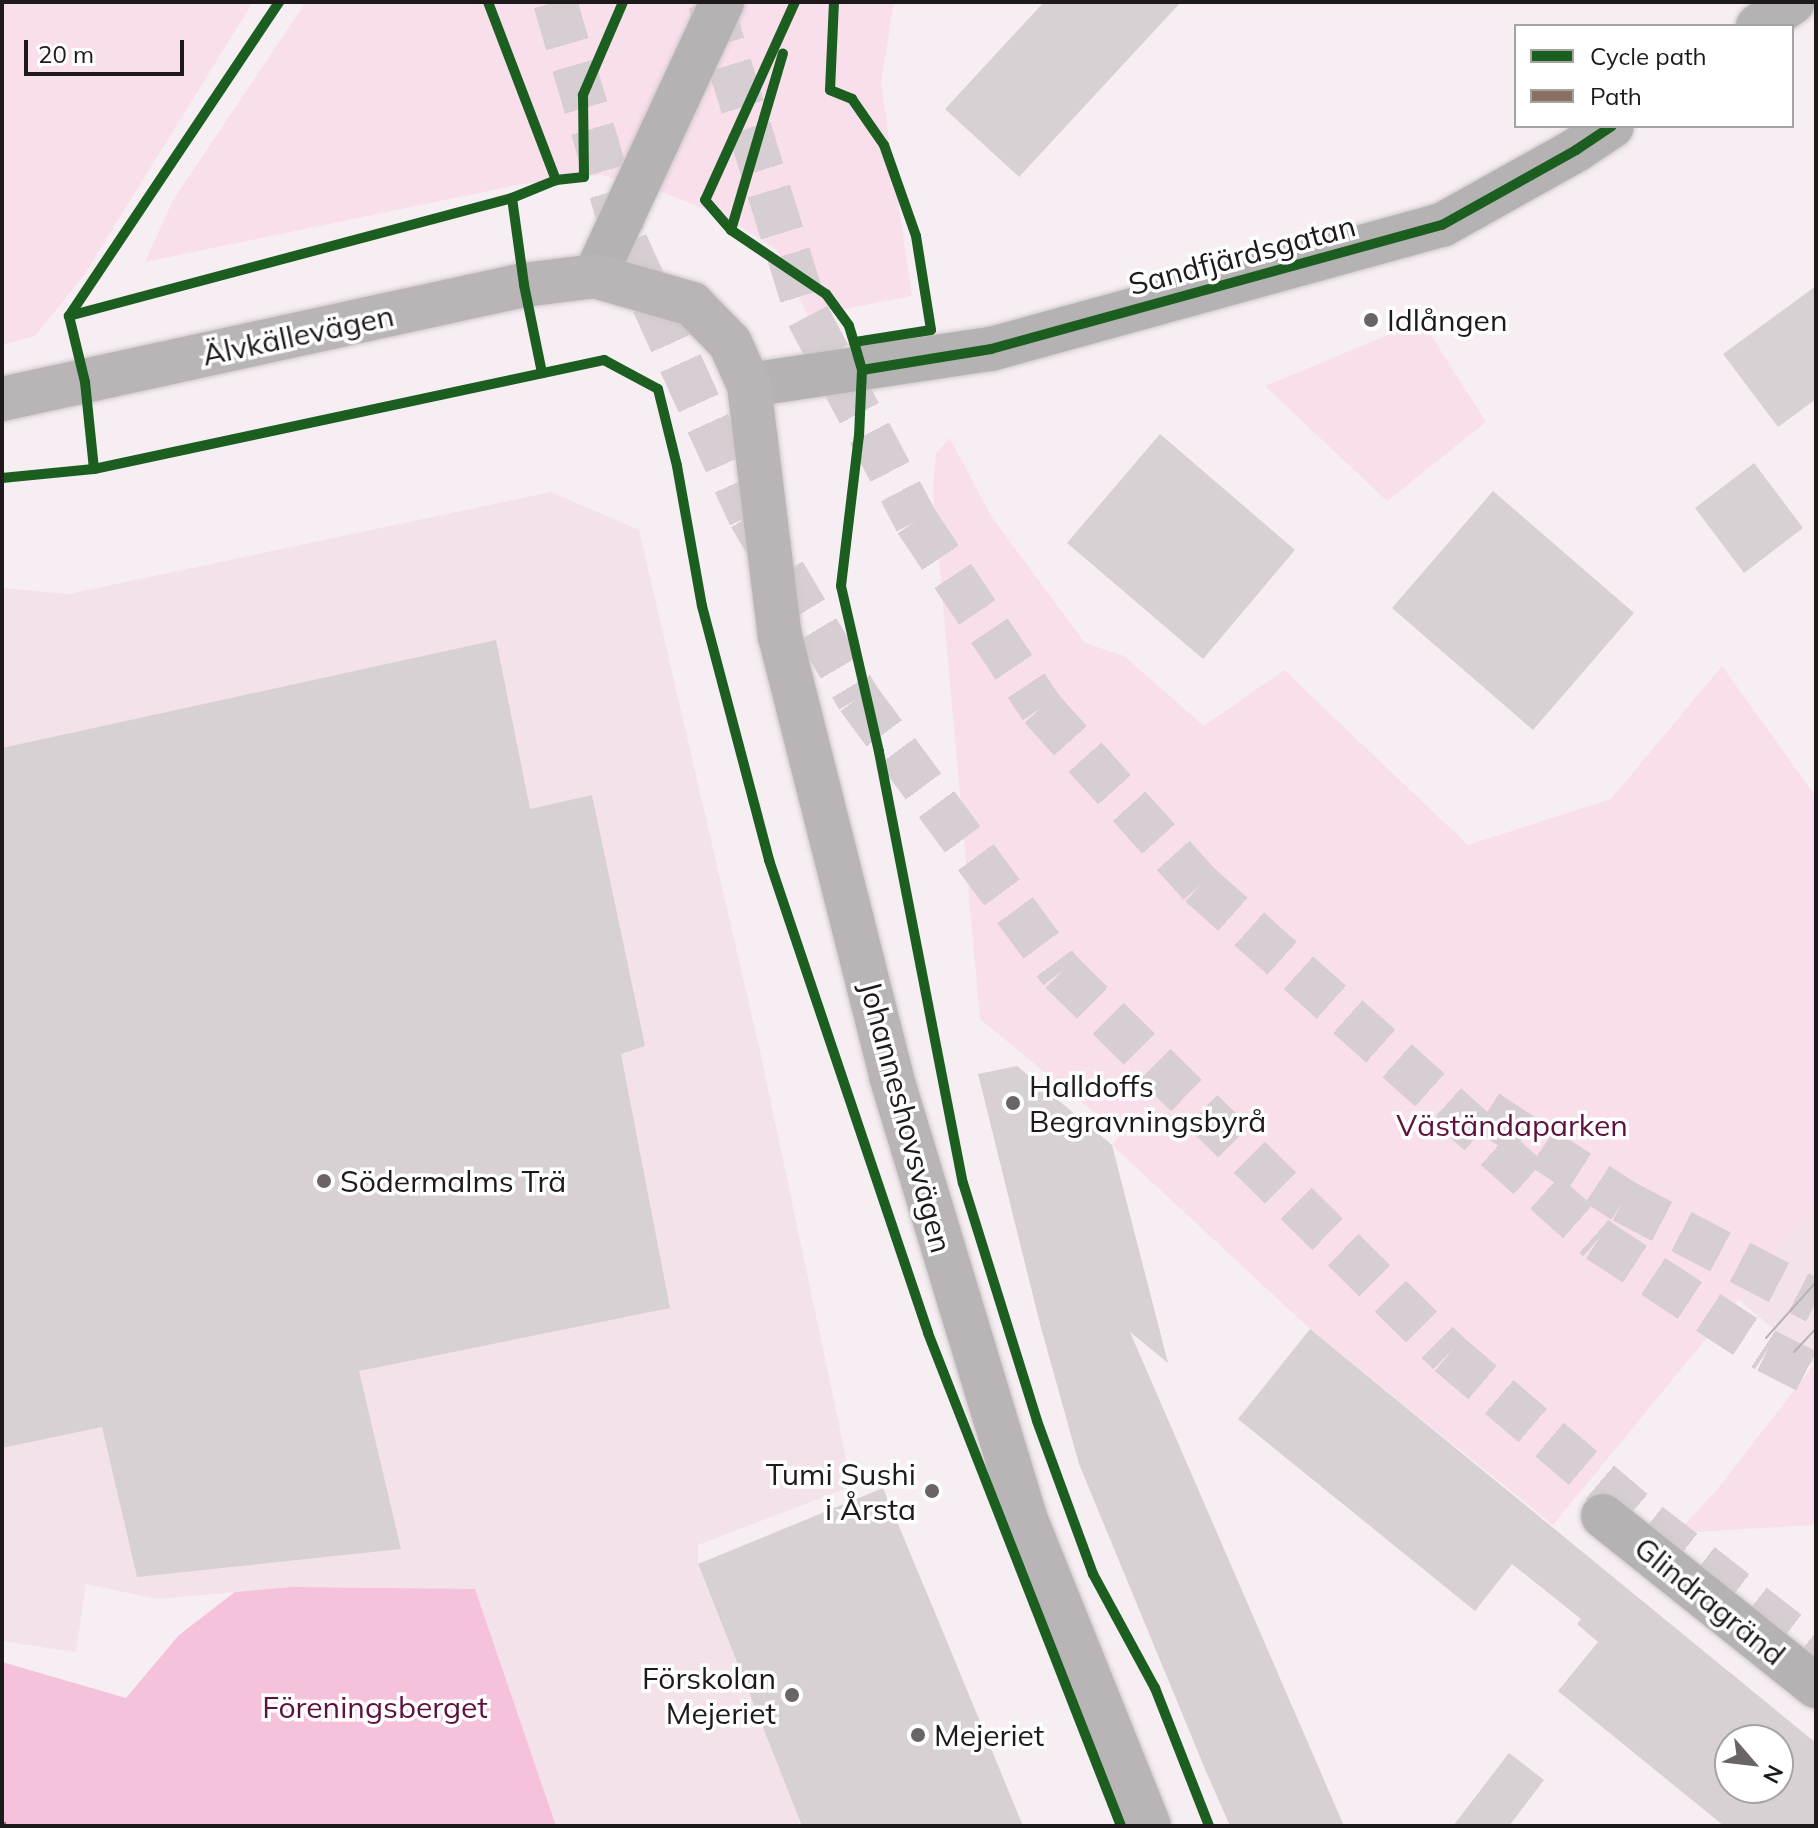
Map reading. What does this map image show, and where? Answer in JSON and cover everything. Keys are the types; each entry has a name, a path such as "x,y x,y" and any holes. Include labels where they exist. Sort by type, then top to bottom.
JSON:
{"main road":[{"name":"Älvkällevägen","path":"2,399 524,285 595,276 692,304 730,343 749,385"},
{"name":"Johanneshovsvägen","path":"749,385 780,636 891,1076 1024,1515 1149,1826"}],"street":[{"path":"595,276 722,2"},
{"path":"1761,24 1793,2"},
{"name":"Sandfjärdsgatan","path":"749,385 991,349 1442,225 1576,150 1609,128"},
{"name":"Glindragränd","path":"1603,1516 1816,1686"}],"shaded area":[{"path":"551,492 639,530 760,1051 852,1486 698,1545 698,1565 802,1826 556,1826 475,1589 292,1587 157,1599 86,1584 76,1652 2,1641 2,588 69,594"},
{"path":"1816,1205 1816,1362 1814,1364 1737,1298"}],"green space":[{"path":"2,2 253,2 84,275 35,336 2,345"},
{"path":"306,2 894,2 881,83 912,296 808,316 777,250 727,218 657,190 601,175 517,185 145,262 173,200"},
{"path":"1422,321 1486,422 1387,501 1265,386"},
{"name":"Väständaparken","path":"950,438 991,516 1085,643 1124,656 1204,726 1284,670 1468,845 1611,799 1722,666 1816,797 1816,1205 1553,1525 1310,1329 1112,1145 1120,1134 980,1019 933,493 936,453"},
{"path":"1816,1362 1816,1525 1677,1533 1719,1487"},
{"name":"Föreningsberget","path":"292,1587 475,1589 556,1826 2,1826 2,1662 126,1698 179,1635 235,1592"}],"building":[{"path":"1044,2 1181,2 1019,177 945,109"},
{"path":"1816,286 1816,399 1778,427 1723,354"},
{"path":"1160,434 1295,550 1203,659 1067,543"},
{"path":"1754,463 1803,528 1744,573 1695,508"},
{"path":"1493,491 1634,613 1533,730 1392,608"},
{"name":"Södermalms Trä","path":"496,640 530,809 592,795 645,1046 621,1054 670,1308 359,1371 401,1549 137,1577 102,1427 2,1448 2,748"},
{"path":"1017,1066 1112,1145 1168,1363 1130,1332 1344,1826 1230,1826 1205,1769 1079,1464 1040,1324 978,1074"},
{"path":"1310,1329 1793,1724 1714,1724 1714,1804 1794,1804 1794,1725 1816,1743 1816,1826 1724,1826 1558,1691 1598,1642 1577,1624 1581,1619 1512,1564 1475,1611 1238,1419"},
{"name":"Mejeriet","path":"883,1488 1023,1826 802,1826 698,1564"},
{"path":"1509,1753 1544,1780 1509,1826 1453,1826"}],"tunnel":[{"path":"555,2 626,243 750,516 858,698 1061,972 1449,1354 1649,1524 1816,1654"},
{"path":"710,2 808,316 916,521 1041,708 1200,885 1598,1240 1767,1351 1816,1376"},
{"path":"1487,1112 1623,1201 1816,1302"}],"tram line":[{"path":"1766,1338 1816,1282"},
{"path":"1794,1352 1816,1328"}],"cycle path":[{"path":"94,469 85,382 69,316 279,2"},
{"path":"488,2 556,180"},
{"path":"69,316 512,198 556,180 584,177 583,95 623,2"},
{"path":"795,2 705,200 731,230 826,294 849,326 854,342 862,370 859,435 841,586 879,752 963,1183 1037,1421 1093,1574 1155,1688 1209,1826"},
{"path":"834,2 830,90 852,99 884,145 916,236 931,330 854,342"},
{"path":"731,230 783,53"},
{"path":"862,370 991,349 1442,225 1576,150 1609,128"},
{"path":"512,198 524,285 542,373"},
{"path":"2,478 94,469 604,360 658,389 677,466 702,606 769,860 928,1333 1121,1826"}],"place":[{"name":"Idlången","path":"1371,320"},
{"name":"Halldoffs Begravningsbyrå","path":"1013,1103"},
{"name":"Södermalms Trä","path":"324,1181"},
{"name":"Tumi Sushi i Årsta","path":"932,1491"},
{"name":"Förskolan Mejeriet","path":"792,1695"},
{"name":"Mejeriet","path":"918,1735"}]}
